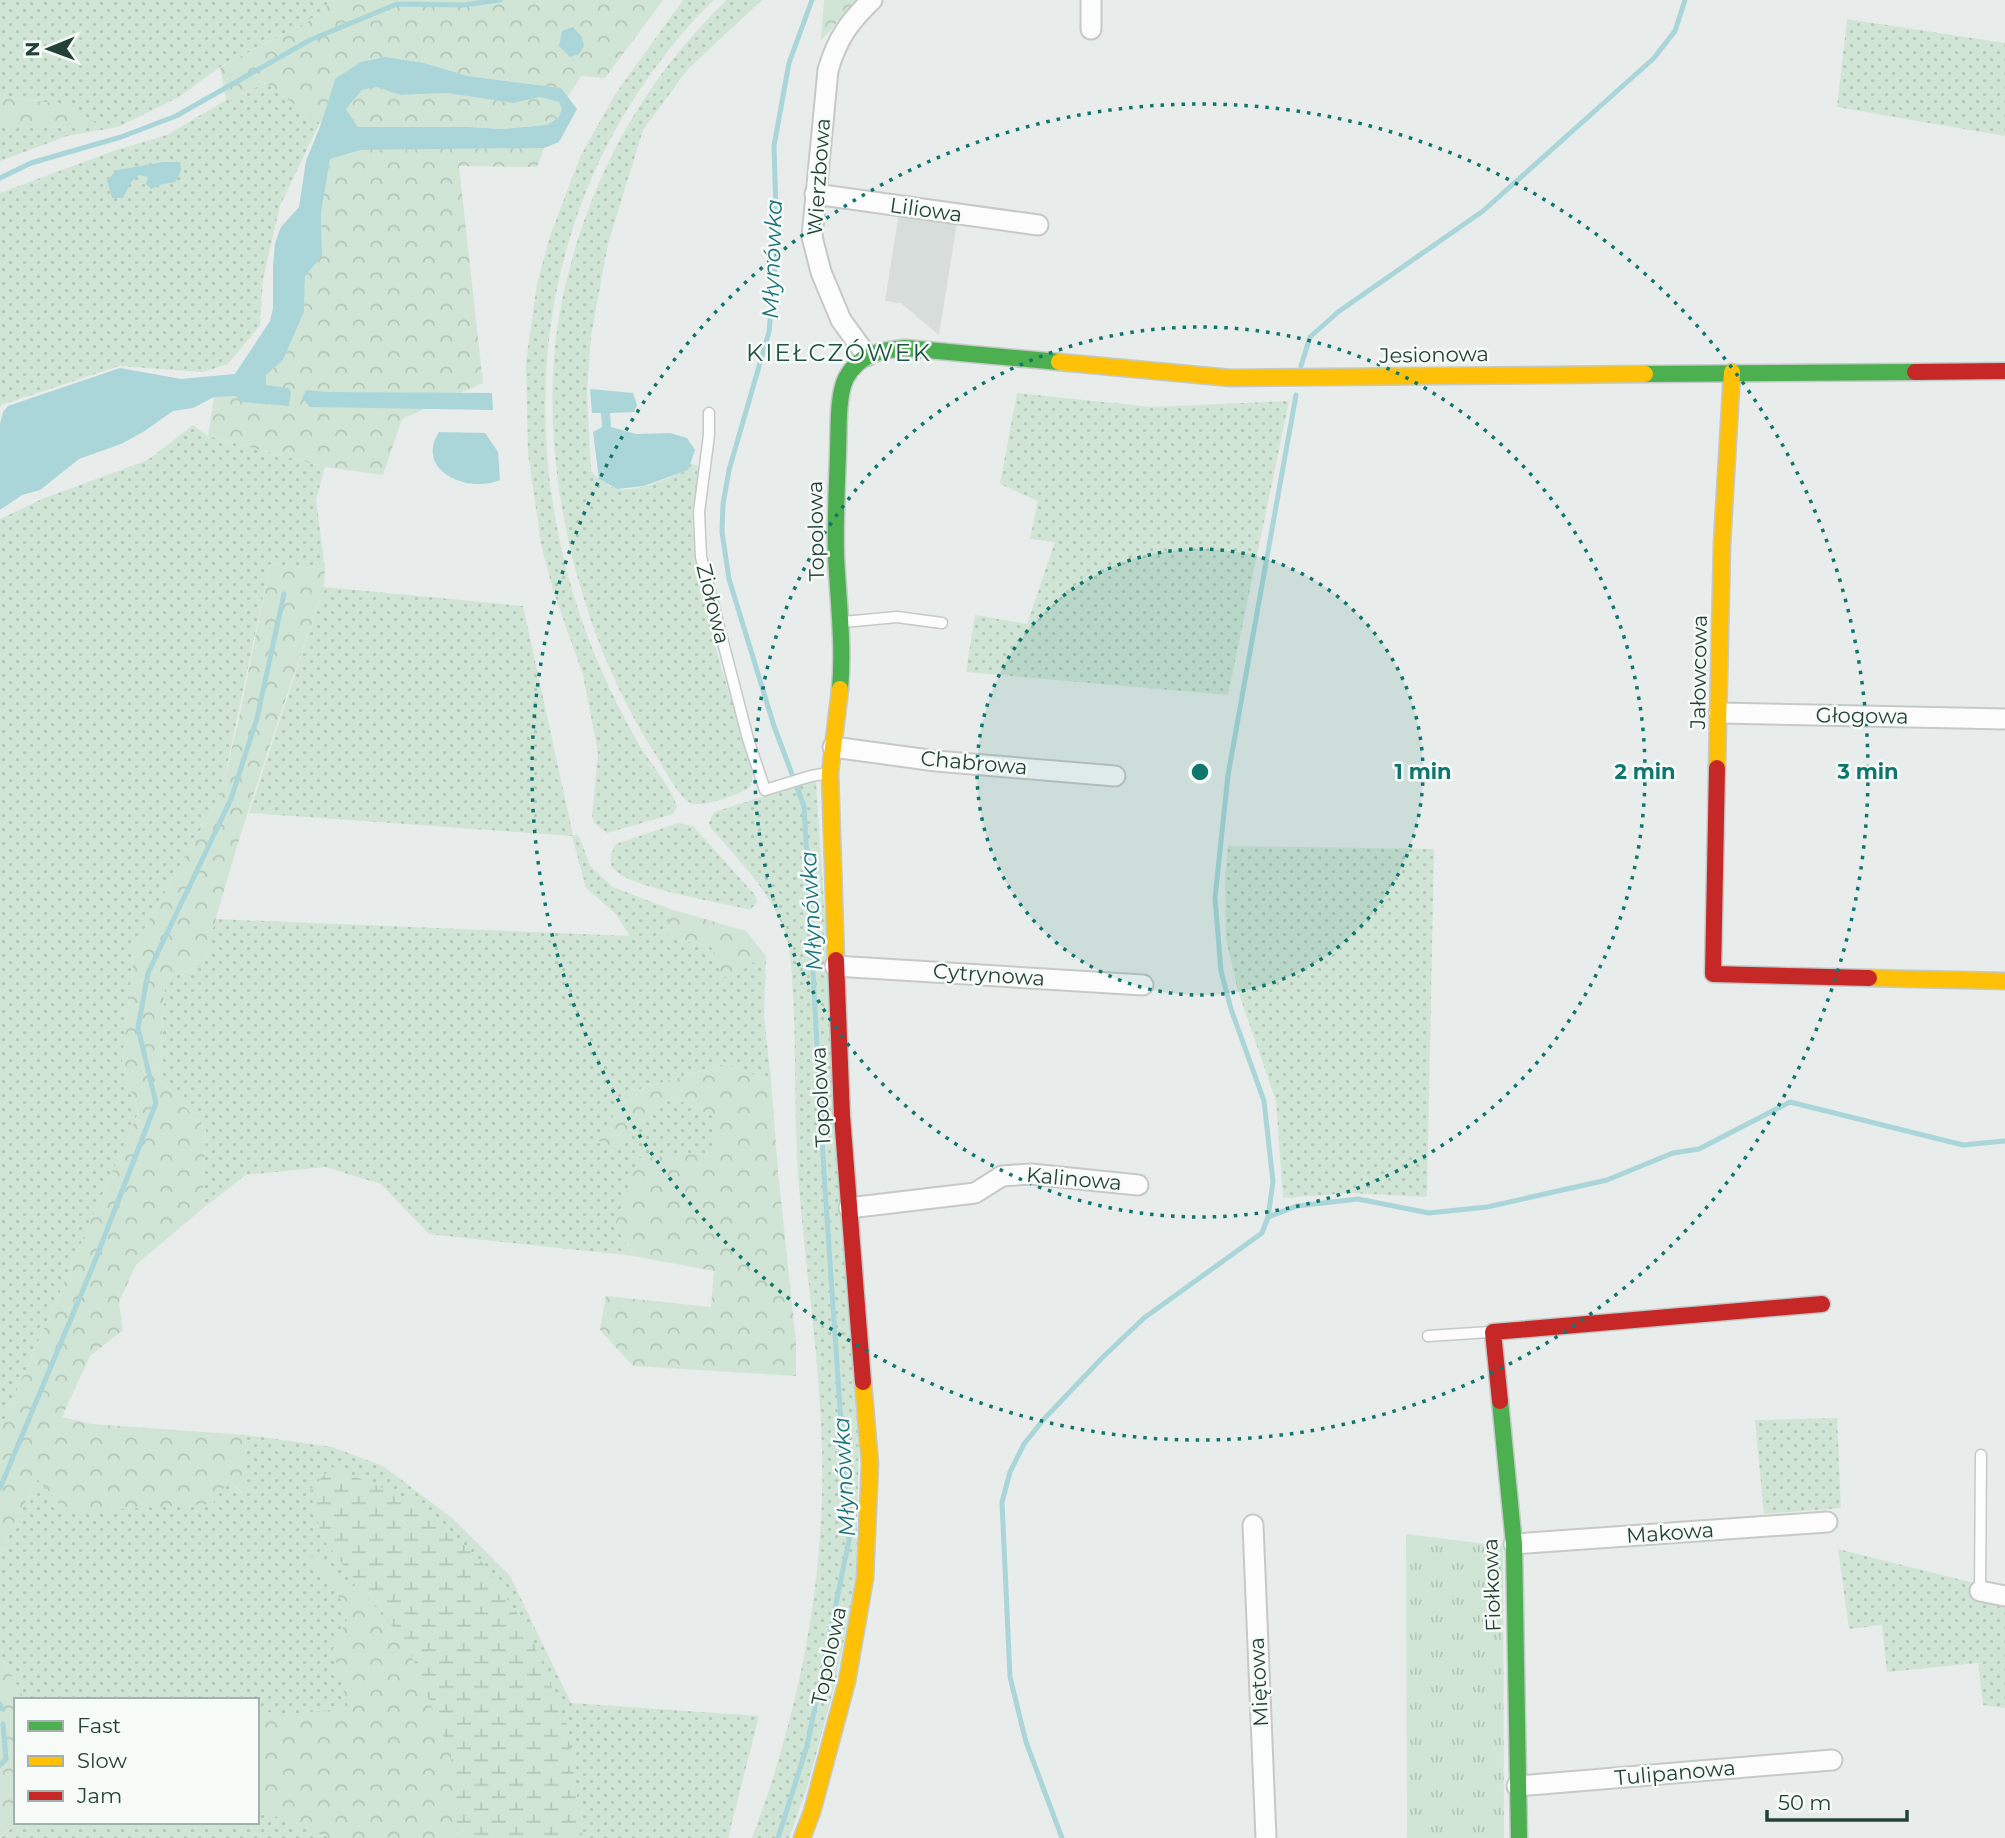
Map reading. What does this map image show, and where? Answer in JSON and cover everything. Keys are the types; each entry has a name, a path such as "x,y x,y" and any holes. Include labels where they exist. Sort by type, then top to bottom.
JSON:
{"street":[{"name":"Wierzbowa","path":"867,356 841,320 821,272 812,237 828,70 834,47 846,28 872,0"},
{"path":"1091,0 1091,29"},
{"name":"Liliowa","path":"815,194 1038,225"},
{"name":"Jesionowa","path":"867,356 880,350 905,348 1231,378 2005,371"},
{"name":"Topolowa","path":"802,1838 812,1812 847,1681 865,1578 870,1464 849,1208 835,966 830,773 840,685 836,551 838,416 845,380 854,367 867,356"},
{"name":"Jałowcowa","path":"1732,372 1722,544 1713,974 2005,981"},
{"name":"Głogowa","path":"1719,713 2005,719"},
{"name":"Chabrowa","path":"833,747 936,761 1115,776"},
{"name":"Cytrynowa","path":"835,966 1143,985"},
{"name":"Kalinowa","path":"849,1208 975,1193 1002,1175 1031,1174 1138,1185"},
{"path":"1493,1332 1822,1304"},
{"name":"Fiołkowa","path":"1493,1332 1514,1544 1519,1838"},
{"name":"Makowa","path":"1514,1544 1826,1522"},
{"name":"Miętowa","path":"1253,1525 1266,1838"},
{"path":"1980,1591 2005,1596"},
{"name":"Tulipanowa","path":"1517,1786 1832,1760"}],"lane":[{"name":"Ziołowa","path":"709,413 709,435 699,512 701,557 748,739 770,789 830,773"},
{"path":"839,623 897,617 942,623"},
{"path":"1428,1336 1493,1332"},
{"path":"1980,1591 1982,1455"}],"shaded area":[{"path":"899,213 957,222 939,335 901,303 885,301"}],"green space":[{"path":"0,0 335,0 307,22 220,67 179,97 118,127 67,136 0,161 0,124 95,124 67,105 8,97 0,99"},
{"path":"335,0 663,0 605,78 581,76 567,98 560,88 468,76 424,63 335,79 321,124 266,83 226,100 220,67 307,22"},
{"path":"683,0 714,0 685,30 643,85 605,151 576,219 557,290 547,362 546,435 554,509 570,582 609,688 638,743 665,782 677,807 673,814 607,833 595,824 592,816 598,753 583,675 553,590 541,544 528,453 526,362 537,284 550,236 581,155 616,93"},
{"path":"727,0 762,0 687,70 643,130 608,244 591,336 587,393 591,471 607,485 618,489 636,488 654,484 688,470 690,463 698,466 693,526 698,574 719,660 753,771 751,785 746,790 696,804 686,800 676,788 626,704 583,595 568,537 558,478 553,419 554,361 561,306 571,263 584,220 601,179 642,102 696,32"},
{"path":"824,0 856,0 821,41"},
{"path":"1847,19 2005,43 2005,136 1837,107"},
{"path":"266,83 320,122 280,206 263,279 260,325 228,364 203,372 119,366 1,405 0,408 0,193 116,150 167,135 226,100"},
{"path":"377,87 400,95 447,93 513,103 540,97 559,102 562,109 558,118 547,125 502,129 358,127 346,109 362,90"},
{"path":"8,97 67,105 97,124 0,124 0,99"},
{"path":"544,148 537,167 459,166 483,383 402,419 383,475 325,467 208,436 214,397 236,396 266,403 266,375 283,360 304,312 305,276 322,255 321,213 330,159 361,150"},
{"path":"1017,393 1151,407 1289,401 1228,695 966,672 975,615 1027,624 1055,542 1030,539 1038,501 1000,484"},
{"path":"193,425 208,436 325,467 316,500 325,569 270,564 221,794 135,945 122,1061 138,1113 0,1429 0,519 42,499 148,460"},
{"path":"270,564 325,569 324,587 245,821 204,964 165,980 159,1080 206,1129 202,1209 136,1265 119,1302 123,1330 90,1356 62,1417 92,1424 246,1435 243,1493 229,1481 212,1504 67,1512 37,1479 0,1553 0,1429 138,1113 122,1061 135,945 221,794"},
{"path":"324,587 523,606 573,835 579,836 590,866 613,887 670,909 668,938 711,946 723,977 766,956 764,1016 771,1081 724,1064 630,1092 616,1148 672,1097 715,1117 715,1153 615,1225 634,1256 429,1234 381,1184 325,1167 246,1175 202,1209 206,1129 159,1080 165,980 204,964 215,919 630,936 615,913 586,888 572,836 249,813"},
{"path":"810,781 816,782 859,1432 856,1581 835,1684 807,1788 789,1838 752,1838 780,1755 809,1627 820,1540 821,1416 798,1174 794,1003 789,946 767,897 709,823 713,814 718,811"},
{"path":"678,823 693,826 755,895 757,902 751,909 656,888 623,876 614,869 611,856 616,844"},
{"path":"1228,846 1434,849 1427,1197 1351,1193 1283,1198 1276,1101 1238,991 1226,939 1225,880"},
{"path":"670,909 746,931 766,956 723,978 711,946 667,938"},
{"path":"724,1064 771,1081 796,1342 796,1376 633,1366 600,1330 606,1296 711,1307 714,1271 634,1256 615,1225 638,1158 715,1153 715,1117 672,1097 616,1148 596,1140 630,1092"},
{"path":"1837,1418 1841,1508 1764,1514 1755,1420"},
{"path":"246,1435 332,1447 383,1466 452,1518 510,1576 571,1703 759,1716 728,1838 0,1838 16,1824 259,1824 259,1698 24,1698 0,1655 0,1553 37,1479 229,1481 242,1493"},
{"path":"332,1467 416,1502 483,1563 529,1631 567,1725 583,1838 458,1838 451,1755 407,1645 322,1538 310,1490"},
{"path":"1406,1534 1503,1546 1504,1838 1407,1838"},
{"path":"1838,1549 1986,1586 2005,1604 2005,1708 1983,1705 1978,1663 1887,1672 1882,1625 1849,1629"},
{"path":"306,1553 363,1592 407,1645 451,1755 458,1838 330,1838 259,1810 259,1710 281,1715 348,1708 333,1649 349,1615 334,1588"},
{"path":"0,1655 24,1698 14,1698 16,1824 0,1837"}],"water":[{"path":"573,27 582,37 584,46 579,54 570,57 559,46 562,31"},
{"path":"385,57 424,63 468,76 561,88 577,109 559,142 544,148 361,150 330,159 321,213 322,256 305,276 304,312 283,360 266,375 266,385 288,388 291,392 289,406 242,402 236,396 214,397 193,408 173,411 121,444 79,459 40,490 22,495 0,510 0,424 3,412 8,406 120,368 181,379 235,374 270,321 273,308 275,243 281,227 299,207 306,161 335,79 361,62","holes":["377,87 400,95 447,93 513,103 540,97 559,102 562,109 558,118 547,125 502,129 358,127 346,109 362,90"]},
{"path":"163,162 180,162 181,171 175,182 151,189 146,184 148,177 139,175 131,182 123,198 112,198 107,180 117,170"},
{"path":"590,389 633,393 637,405 634,412 610,413 611,427 636,434 670,433 687,438 695,450 688,470 644,486 617,489 599,479 593,432 602,427 601,413 592,413"},
{"path":"306,390 492,393 493,410 310,407 302,398"},
{"path":"439,432 485,433 498,452 500,480 474,484 448,476 439,468 434,458 433,446"}],"waterway":[{"path":"0,178 31,163 121,137 176,116 310,40 397,4 463,5 500,0"},
{"name":"Młynówka","path":"778,1838 807,1746 849,1540 824,1174 804,806 774,726 729,579 722,532 723,504 729,470 769,332 777,245 774,146 789,63 812,0"},
{"path":"1301,366 1310,337 1338,312 1483,211 1654,58 1675,31 1685,0"},
{"path":"1062,1838 1026,1742 1010,1677 1002,1502 1010,1472 1024,1444 1044,1419 1144,1318 1262,1233 1268,1217 1273,1182 1264,1101 1231,1009 1221,971 1215,898 1228,775 1296,395"},
{"path":"0,1488 93,1266 156,1103 138,1028 148,973 231,799 257,718 284,594"},
{"path":"1268,1217 1297,1206 1358,1199 1429,1213 1487,1207 1607,1180 1673,1153 1699,1149 1790,1102 1963,1145 2005,1141"},
{"path":"0,1704 2,1709"},
{"path":"0,1765 6,1759 3,1724"}],"traffic: fast":[{"path":"840,689 841,639 836,542 839,425 843,386 851,370 871,355 905,348 1059,362"},
{"path":"1645,374 1915,372"},
{"path":"1500,1401 1514,1544 1519,1838"}],"traffic: slow":[{"path":"1059,362 1231,378 1645,374"},
{"path":"1717,768 1722,544 1732,372"},
{"path":"836,960 830,773 840,689"},
{"path":"1869,978 2005,981"},
{"path":"802,1838 812,1812 847,1681 865,1578 870,1464 863,1382"}],"traffic: jam":[{"path":"1915,372 2005,371"},
{"path":"1717,768 1713,974 1869,978"},
{"path":"836,960 842,1116 863,1382"},
{"path":"1500,1401 1493,1332 1822,1304"}],"district":[{"name":"KIEŁCZÓWEK","path":"839,353"}]}
